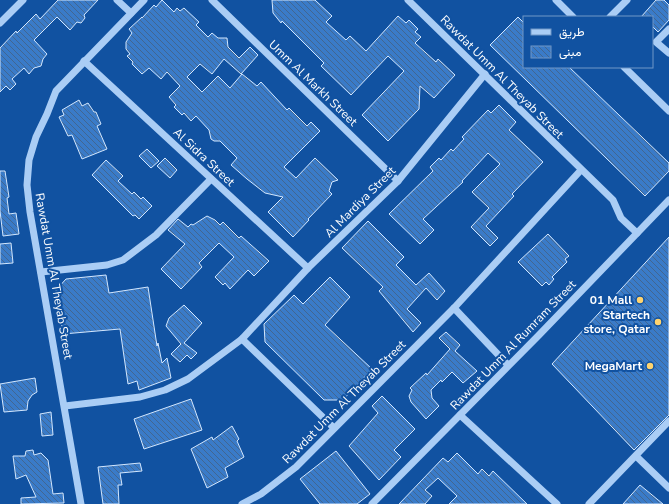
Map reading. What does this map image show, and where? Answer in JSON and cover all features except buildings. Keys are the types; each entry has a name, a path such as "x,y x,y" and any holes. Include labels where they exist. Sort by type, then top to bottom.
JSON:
{"street":[{"path":"0,23 23,0"},
{"path":"117,0 131,13"},
{"name":"Rawdat Umm Al Theyab Street","path":"81,504 30,212 27,184 29,160 36,137 56,91 144,0"},
{"name":"Umm Al Markh Street","path":"212,0 398,181"},
{"name":"Rawdat Umm Al Theyab Street","path":"408,0 613,200 621,218 637,233"},
{"path":"556,0 572,16"},
{"path":"611,16 627,0"},
{"path":"669,29 656,42 669,53"},
{"name":"Al Sidra Street","path":"84,61 308,268"},
{"path":"625,68 669,111"},
{"name":"Al Mardiya Street","path":"64,406 140,397 165,390 188,379 242,339 308,268 398,181 485,74"},
{"name":"Rawdat Umm Al Theyab Street","path":"242,504 261,494 296,467 454,308 581,170"},
{"path":"41,272 108,265 123,260 156,235 211,179"},
{"name":"Rawdat Umm Al Rumram Street","path":"372,504 539,335 669,200"},
{"path":"454,308 508,365"},
{"path":"242,339 334,428"},
{"path":"460,415 557,504"},
{"path":"589,504 669,421"},
{"path":"636,456 669,488"}],"place":[{"name":"01 Mall","path":"640,300"},
{"name":"Startech store, Qatar","path":"658,322"},
{"name":"MegaMart","path":"650,366"}]}
